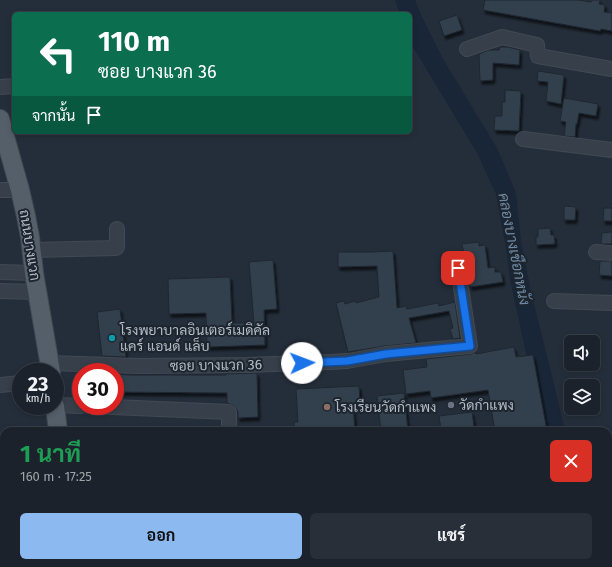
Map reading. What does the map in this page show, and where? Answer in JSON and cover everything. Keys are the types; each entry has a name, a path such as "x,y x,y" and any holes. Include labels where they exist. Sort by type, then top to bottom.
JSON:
{"main road":[{"name":"ถนนบางแวก","path":"6,128 26,216 49,363"},
{"path":"56,415 58,427"}],"street":[{"path":"467,49 502,37 537,45 538,56 612,69"},
{"path":"0,87 12,86"},
{"path":"523,138 612,150"},
{"path":"0,190 20,190"},
{"path":"32,250 116,248 117,229"},
{"path":"596,252 612,253"},
{"name":"ซอย บางแวก 36","path":"64,368 248,365 330,362 347,361 386,354 470,346 458,268"},
{"path":"0,272 34,273"},
{"path":"0,291 37,292"},
{"path":"554,301 612,303"},
{"path":"0,385 12,384"},
{"path":"124,408 229,412 229,427"}],"water":[{"name":"คลองบางเชือกหนัง","path":"395,0 415,0 443,59 497,148 516,193 521,241 531,292 564,427 542,427 510,280 507,254 496,194 477,153 412,45 412,12 399,12"}],"building":[{"path":"485,0 578,0 591,2 592,0 600,0 599,4 605,5 604,12 612,13 612,31 601,29 600,31 483,10"},
{"path":"457,15 462,30 444,36 439,21"},
{"path":"500,47 520,50 519,65 493,63 493,80 480,81 479,54 489,50 499,50"},
{"path":"538,71 564,75 561,104 546,101 548,82 537,81"},
{"path":"505,90 521,91 519,131 494,130 495,116 502,116 502,102 505,102"},
{"path":"564,98 598,104 596,116 579,113 575,137 564,136 566,122 560,121"},
{"path":"564,206 576,207 575,220 564,220"},
{"path":"604,208 612,208 612,221 603,221"},
{"path":"550,228 551,235 554,235 555,244 536,245 538,229"},
{"path":"612,232 612,244 601,244 602,233"},
{"path":"479,242 479,246 485,245 488,268 495,267 495,272 501,272 503,282 470,287 462,244"},
{"path":"393,251 397,308 406,306 407,309 438,303 439,306 455,302 460,338 453,339 450,329 453,328 449,311 409,318 416,343 348,352 336,303 344,301 345,304 356,301 356,303 379,297 377,266 338,267 338,252"},
{"path":"273,260 277,309 264,310 265,345 207,347 206,313 169,314 168,279 230,277 232,323 254,323 249,262"},
{"path":"600,261 612,261 612,276 599,275"},
{"name":"โรงพยาบาลอินเตอร์เมดิคัล แคร์ แอนด์ แล็บ","path":"120,309 126,357 102,356 97,312"},
{"path":"514,347 516,357 533,355 546,427 494,427 488,390 431,398 430,391 406,394 403,370 427,367 426,359 471,354 476,352 476,354"},
{"path":"257,373 258,417 238,418 236,408 227,403 227,393 124,392 124,375"},
{"name":"โรงเรียนวัดกำแพง","path":"359,386 360,404 353,405 355,427 294,427 294,422 298,422 296,389"},
{"path":"404,393 408,427 381,427 377,396"},
{"path":"472,412 474,427 441,427 439,416"}],"place":[{"name":"โรงพยาบาลอินเตอร์เมดิคัล แคร์ แอนด์ แล็บ","path":"112,338"},
{"name":"วัดกำแพง","path":"451,405"},
{"name":"โรงเรียนวัดกำแพง","path":"327,407"}],"route":[{"path":"302,363 347,361 386,354 470,346 458,268"}]}
